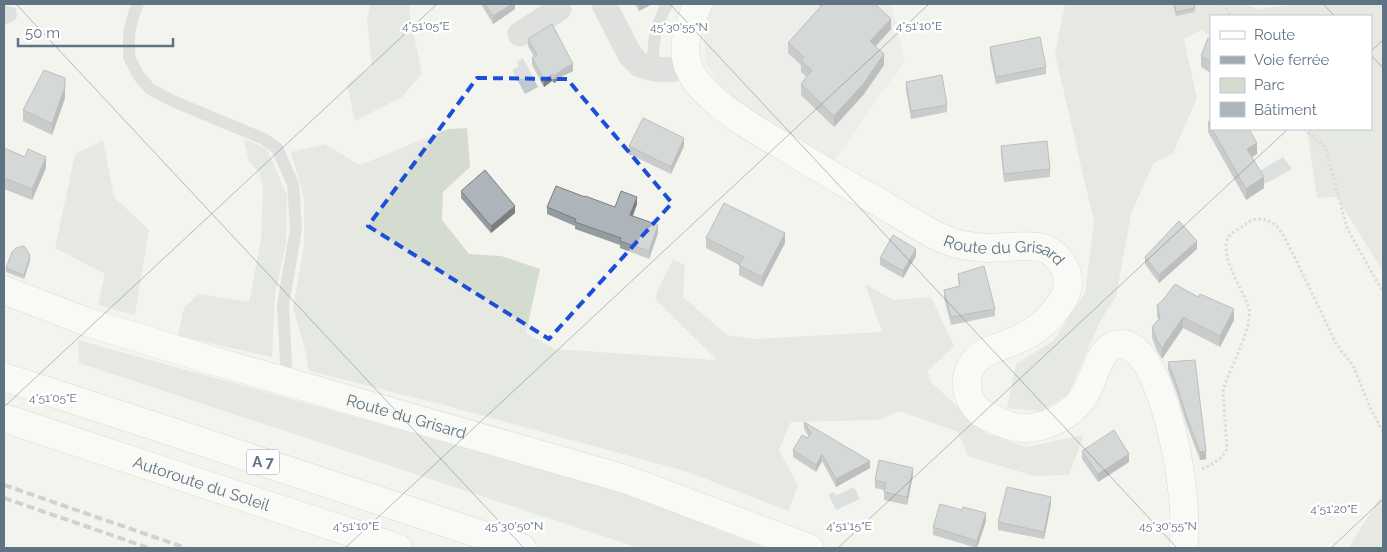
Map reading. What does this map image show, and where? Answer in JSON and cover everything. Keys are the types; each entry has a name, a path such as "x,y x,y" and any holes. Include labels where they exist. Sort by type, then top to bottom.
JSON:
{"main road":[{"name":"Route du Grisard","path":"698,4 688,28 685,46 688,67 707,94 729,112 836,178 951,242 970,247 1033,247 1047,249 1057,258 1068,276 1068,291 1061,304 1044,324 1028,336 984,353 974,361 969,369 966,383 970,399 980,412 1002,423 1024,429 1048,424 1068,413 1083,397 1105,352 1118,344 1134,348 1141,355 1155,379 1170,422 1181,478 1183,548"},
{"name":"Route du Grisard","path":"4,290 87,322 625,478 809,548"},
{"name":"A 7","path":"4,377 522,548"},
{"name":"Autoroute du Soleil","path":"4,418 398,548"}],"street":[{"path":"520,34 559,9 557,4"},
{"path":"604,4 630,55 640,65 654,69 669,70 688,67"}],"lane":[{"path":"138,4 134,10 129,32 129,56 139,76 150,89 173,101 264,139 277,148 293,184 296,229 283,305 286,381"},
{"path":"654,69 652,56 653,40 667,4"}],"path":[{"path":"1223,4 1230,15"},
{"path":"1305,130 1325,147 1347,228 1383,292"},
{"path":"1181,478 1212,464 1224,454 1227,448 1224,384 1250,319 1249,310 1230,264 1225,242 1229,236 1250,220 1257,218 1274,224 1282,233 1335,342 1341,352 1354,365 1369,405 1383,432"}],"highlighted area":[{"path":"477,78 567,79 672,203 549,339 368,226"}],"shaded area":[{"path":"714,4 891,4 905,60 833,162 726,96 706,63 704,33 707,17"},
{"path":"4,5 16,8 17,16 16,19 4,26"},
{"path":"523,58 538,87 525,94 512,70 519,66 517,62"},
{"path":"1283,157 1292,169 1265,184 1258,172"},
{"path":"854,487 860,499 836,510 828,494 833,492 837,495"}],"green space":[{"path":"370,4 409,4 422,74 402,97 355,121 347,85 372,66 367,22"},
{"path":"1065,4 1243,4 1259,9 1297,4 1383,4 1383,272 1337,197 1317,198 1307,130 1372,130 1372,15 1210,15 1210,36 1201,30 1184,39 1197,98 1173,153 1153,164 1131,214 1116,297 1100,321 1068,395 1041,411 1007,408 1016,364 1053,341 1085,293 1094,222 1055,54"},
{"path":"467,128 470,167 443,192 442,220 469,254 501,256 540,269 526,333 555,349 717,360 655,299 673,259 685,265 683,297 727,335 754,339 882,332 865,284 893,300 931,297 954,346 928,371 930,381 985,433 1026,447 1084,435 1069,475 1034,476 968,456 958,432 899,411 878,420 791,422 779,450 798,485 788,511 688,472 440,404 309,371 293,308 304,245 304,198 291,152 325,144 360,165 448,129"},
{"path":"244,139 267,149 287,195 286,244 275,295 272,357 178,336 184,307 199,294 249,302 261,240 263,187 259,172 249,162"},
{"path":"103,140 114,197 149,230 135,315 98,305 105,274 55,248 75,154"},
{"path":"78,340 613,489 766,548 639,548 79,363"},
{"path":"1383,493 1383,548 1348,548"}],"building":[{"path":"485,4 512,4 493,16"},
{"path":"823,4 875,4 891,19 870,41 884,54 864,83 834,116 801,84 812,70 801,61 804,57 788,43"},
{"path":"1174,4 1194,4 1195,8 1176,12"},
{"path":"552,24 573,64 544,80 532,58 537,55 528,39"},
{"path":"1040,37 1046,67 996,77 990,47"},
{"path":"1208,38 1210,39 1210,61 1201,56"},
{"path":"44,70 65,78 65,86 52,124 23,110"},
{"path":"942,75 947,105 911,111 906,82"},
{"path":"643,118 684,138 671,167 629,146"},
{"path":"1213,130 1250,130 1257,143 1247,149 1264,177 1246,189"},
{"path":"1047,141 1050,169 1004,174 1001,146"},
{"path":"4,148 25,157 28,149 46,157 32,189 4,178"},
{"path":"485,170 515,206 491,226 461,191"},
{"path":"556,186 615,207 621,191 637,197 630,215 658,225 649,251 620,241 621,238 575,222 576,219 547,207"},
{"path":"724,203 785,233 762,277 739,265 744,257 706,238"},
{"path":"1179,221 1197,241 1159,275 1145,257"},
{"path":"893,235 916,249 903,271 880,258"},
{"path":"24,246 30,256 24,275 6,268 12,252 16,248"},
{"path":"984,266 995,309 951,317 944,290 960,286 958,274"},
{"path":"1175,284 1198,297 1200,294 1234,309 1220,336 1183,317 1162,348 1152,327 1160,318 1157,305"},
{"path":"1195,360 1206,451 1200,452 1168,362"},
{"path":"804,422 870,461 836,479 822,454 816,465 793,450 802,435 808,438 811,433"},
{"path":"1114,430 1129,454 1098,474 1082,451"},
{"path":"879,460 913,468 907,497 884,492 886,483 875,480"},
{"path":"1007,487 1051,497 1044,532 998,522"},
{"path":"940,504 962,510 963,507 986,513 977,541 933,527"}],"railway":[{"path":"4,485 186,548"},
{"path":"4,498 149,548"}]}
